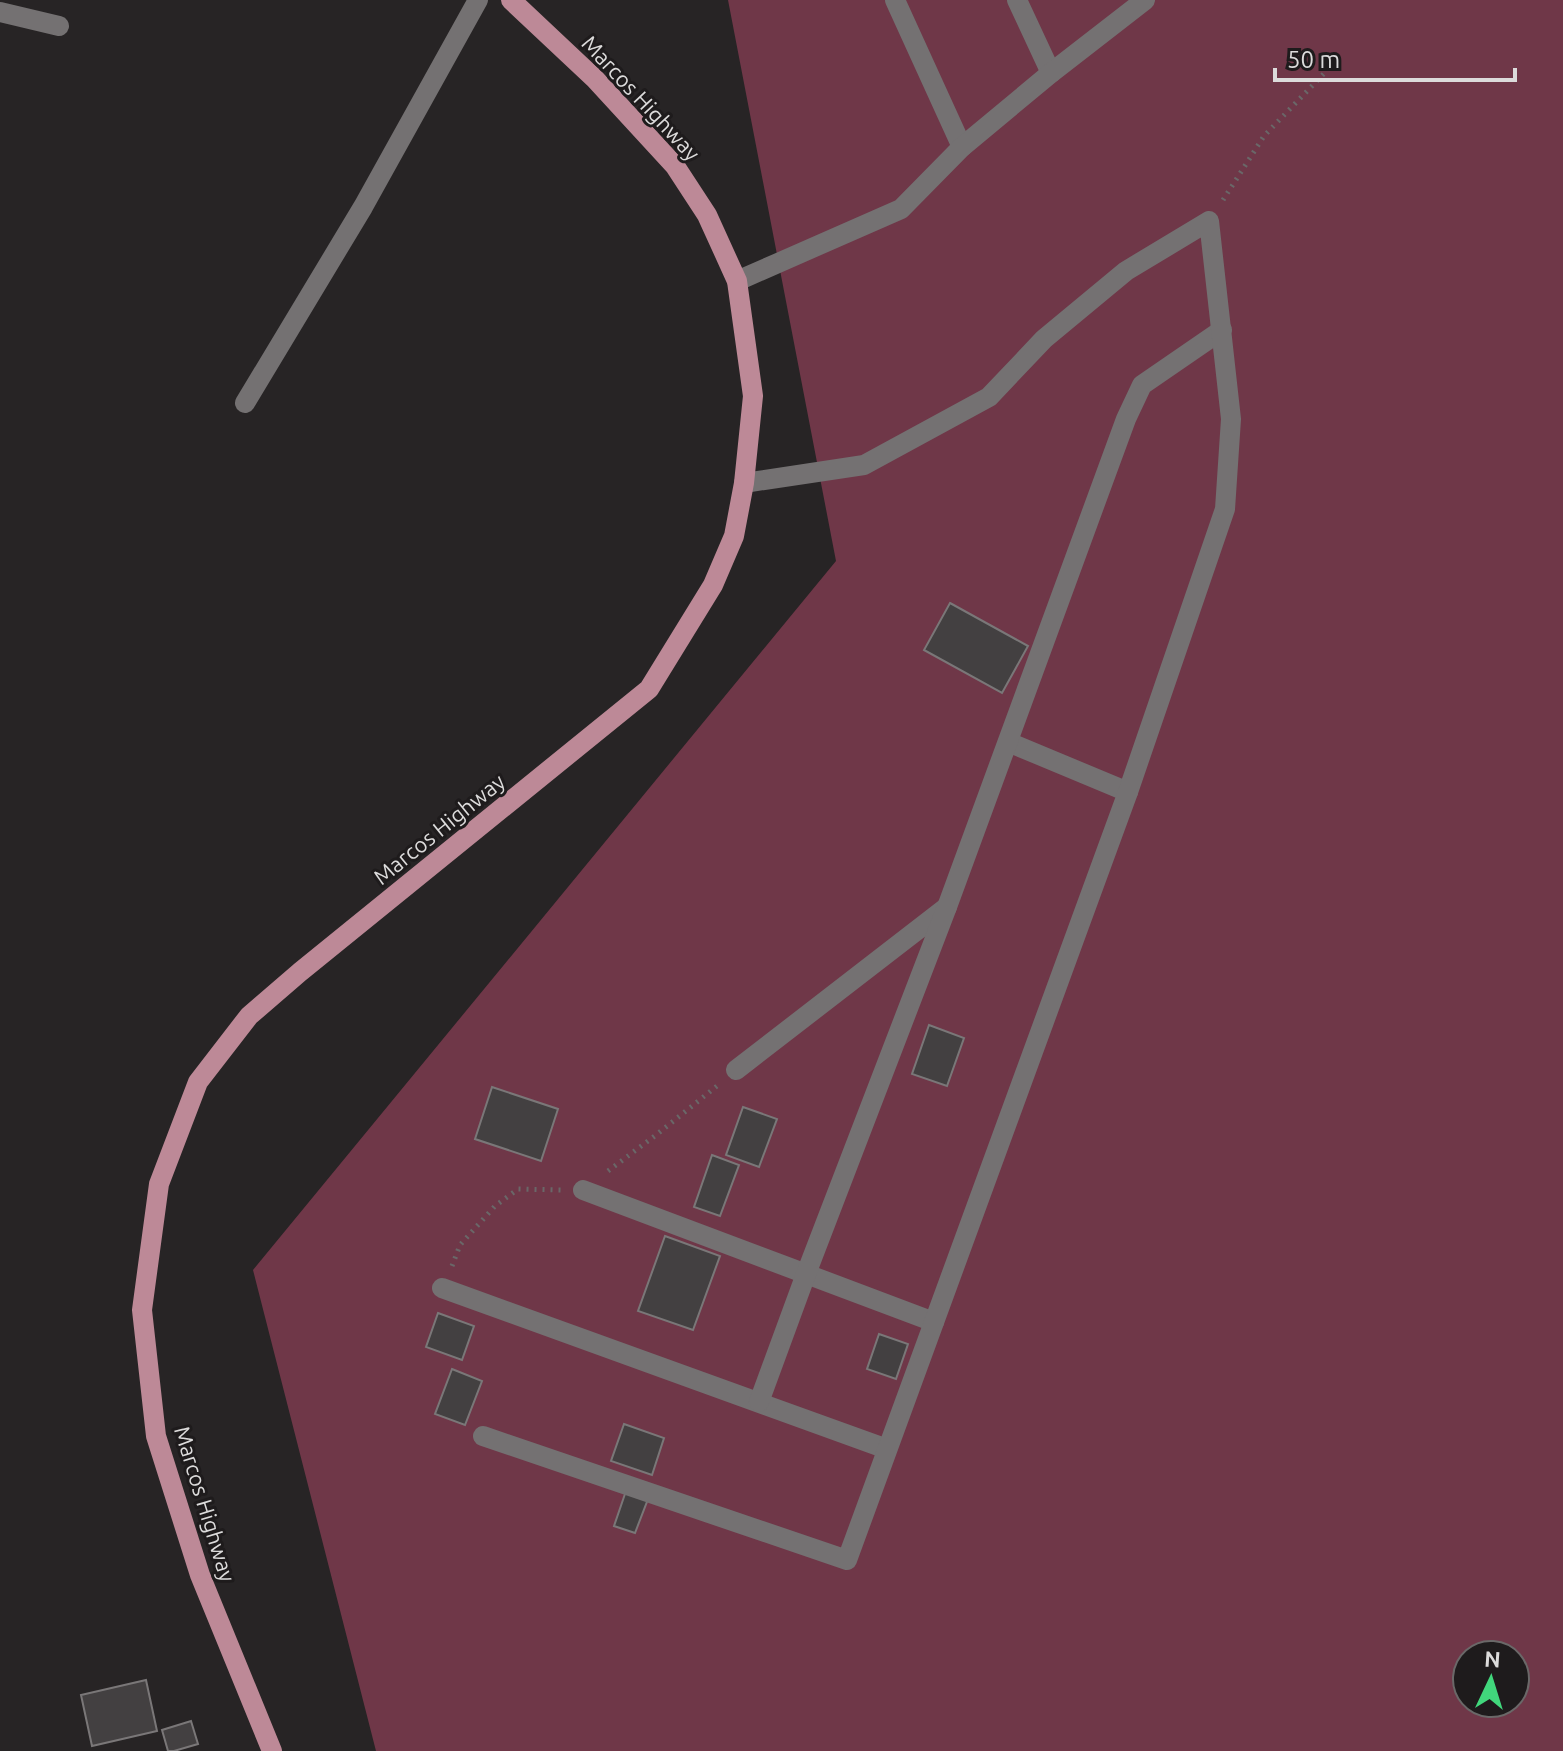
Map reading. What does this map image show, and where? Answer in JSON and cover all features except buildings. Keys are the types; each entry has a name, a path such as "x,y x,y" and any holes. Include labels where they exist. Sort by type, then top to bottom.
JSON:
{"main road":[{"name":"Marcos Highway","path":"272,1751 200,1575 156,1436 142,1310 159,1184 198,1082 249,1016 649,689 713,585 734,536 744,483 753,396 737,281 707,215 675,166 595,79 511,0"}],"street":[{"path":"245,403 363,207 478,0"},
{"path":"895,0 962,147"},
{"path":"1017,0 1051,73"},
{"path":"737,281 901,209 962,147 1145,0"},
{"path":"0,12 59,26"},
{"path":"483,1436 847,1560 1128,792 1225,509 1231,419 1209,221 1126,271 1044,339 989,397 864,465 744,483"},
{"path":"759,1402 947,907 1126,419 1142,385 1222,330"},
{"path":"1008,742 1128,792"},
{"path":"736,1070 947,907"},
{"path":"583,1190 934,1322"},
{"path":"442,1288 887,1449"}],"path":[{"path":"1209,221 1264,136 1335,62"}],"shaded area":[{"path":"728,0 1563,0 1563,1751 376,1751 253,1270 836,561"}]}
